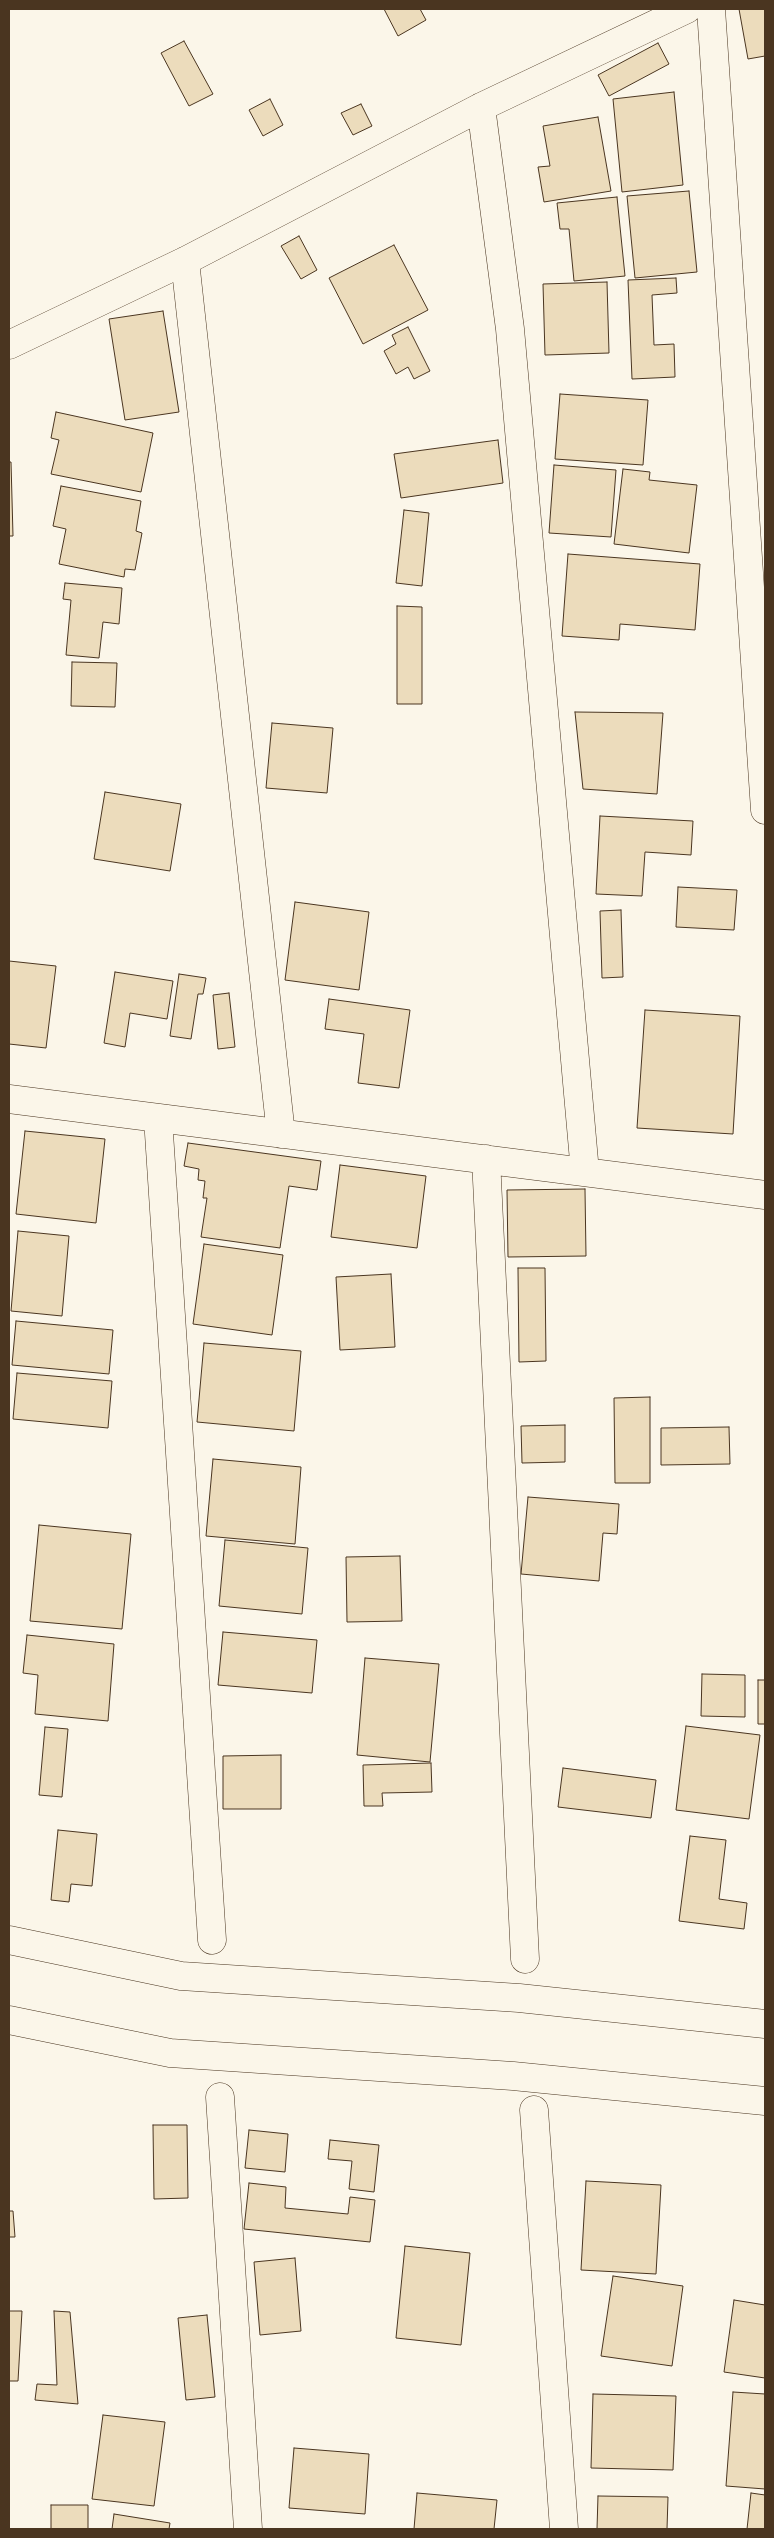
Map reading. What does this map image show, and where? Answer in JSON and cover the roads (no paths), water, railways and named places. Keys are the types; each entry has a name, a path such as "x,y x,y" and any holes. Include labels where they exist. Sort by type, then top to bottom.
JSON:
{"street":[{"path":"9,345 184,261 481,107 687,9"},
{"path":"711,9 765,810"},
{"path":"481,107 510,328 586,1172"},
{"path":"184,261 281,1134"},
{"path":"9,1099 765,1195"},
{"path":"158,1118 212,1940"},
{"path":"486,1159 525,1959"},
{"path":"9,1940 181,1976 519,1998 765,2024"},
{"path":"9,2020 170,2054 513,2076 765,2101"},
{"path":"220,2097 248,2529"},
{"path":"534,2110 564,2529"}]}
